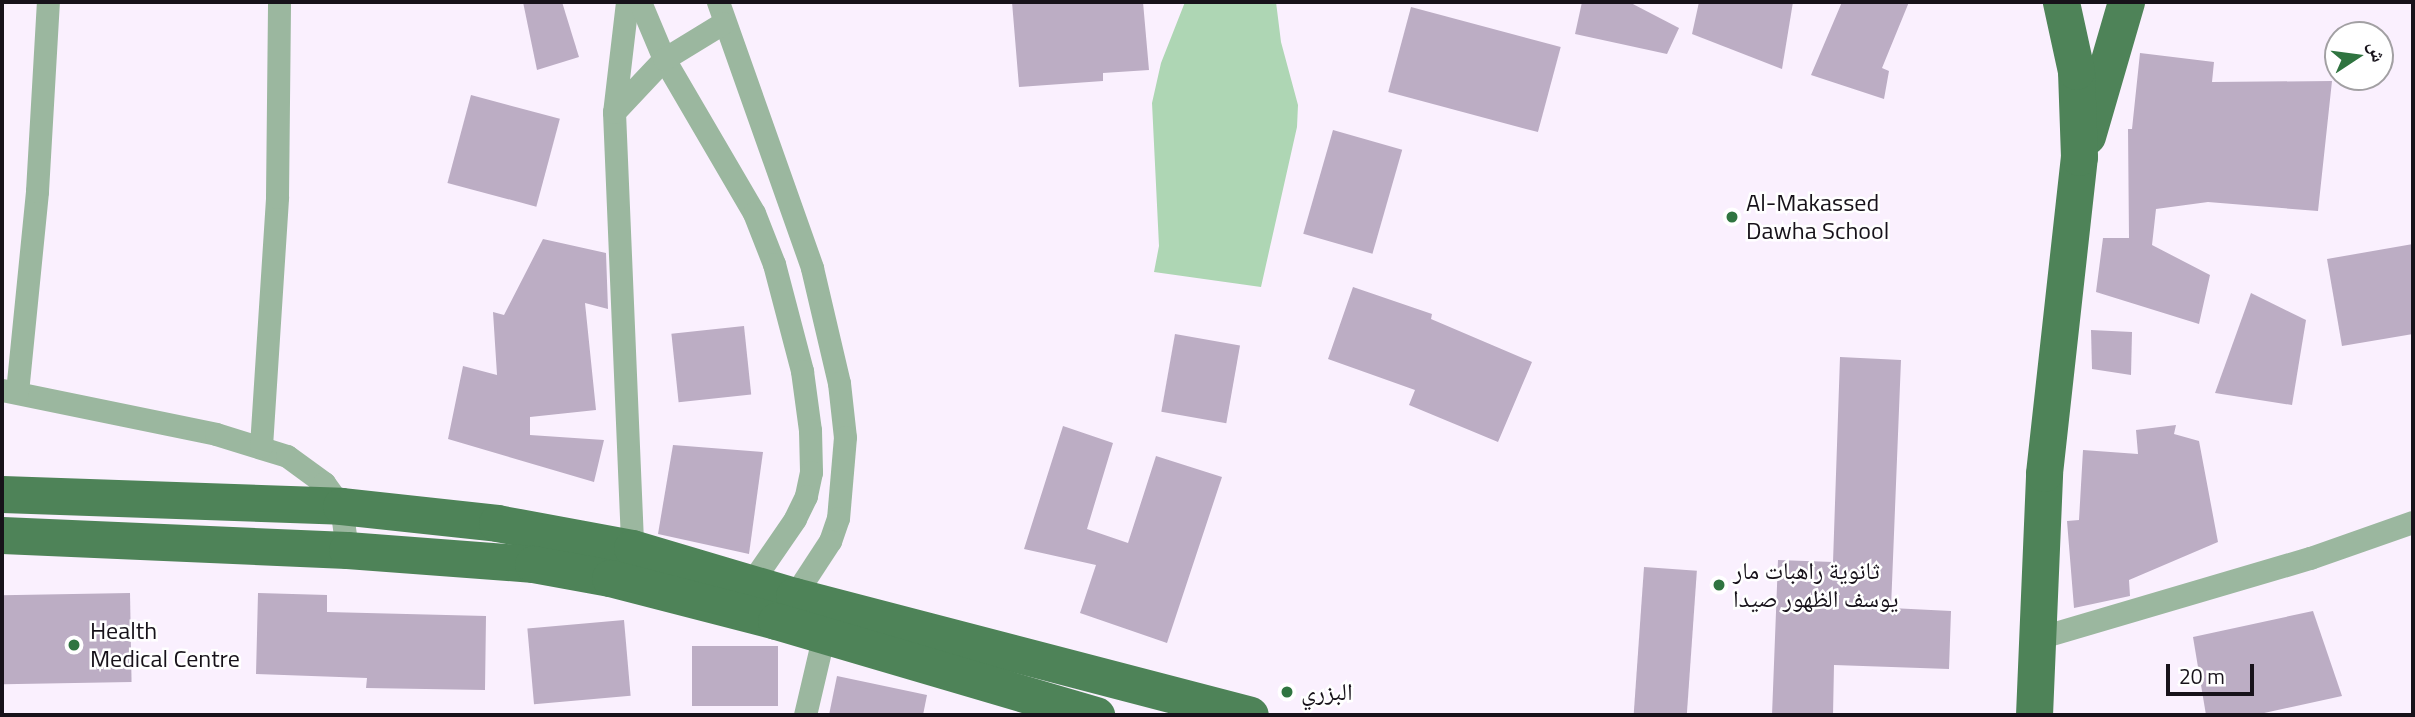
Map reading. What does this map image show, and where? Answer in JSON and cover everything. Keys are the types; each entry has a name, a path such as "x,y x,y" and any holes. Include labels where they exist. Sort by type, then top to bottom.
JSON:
{"main road":[{"path":"2034,715 2044,473 2079,157 2070,37 2061,2"},
{"path":"2070,37 2120,18"},
{"path":"2079,157 2102,93 2120,18"},
{"path":"2,494 341,506 497,523 632,548 794,596 1250,715"},
{"path":"2,535 347,550 546,566 610,578 824,634 1096,715"}],"street":[{"path":"48,2 37,191 9,391 261,446 307,468 341,506 347,550"},
{"path":"261,446 276,210 279,2"},
{"path":"627,2 614,112 632,548"},
{"path":"640,2 664,59 754,214 775,264 802,371 811,461 806,496 795,519 751,583"},
{"path":"614,112 664,59 720,12 813,268 839,383 845,438 838,518 830,541 794,596"},
{"path":"2038,638 2310,558 2413,522"},
{"path":"805,715 824,634"}],"green space":[{"path":"1185,2 1276,2 1281,42 1298,105 1297,127 1261,287 1154,272 1159,246 1152,103 1161,63"}],"building":[{"path":"523,2 562,2 579,57 537,70"},
{"path":"1012,2 1143,2 1149,70 1103,73 1103,81 1019,87"},
{"path":"1582,2 1629,2 1679,28 1667,54 1575,34"},
{"path":"1699,2 1793,2 1782,69 1692,34"},
{"path":"1842,2 1909,2 1882,68 1889,71 1884,99 1811,75"},
{"path":"1411,7 1561,47 1538,132 1388,92"},
{"path":"2140,53 2214,62 2212,82 2324,81 2324,91 2331,91 2318,211 2208,202 2156,209 2152,245 2210,275 2199,324 2096,292 2103,238 2129,238 2128,129 2132,129"},
{"path":"471,95 560,119 536,207 447,183"},
{"path":"1333,130 1402,150 1372,254 1303,234"},
{"path":"543,239 606,253 608,309 585,303 596,410 530,417 530,435 604,440 594,482 448,439 463,366 497,375 493,312 504,315"},
{"path":"2413,244 2413,334 2342,346 2327,259"},
{"path":"1353,287 1432,314 1431,319 1532,362 1498,442 1409,405 1415,390 1328,359"},
{"path":"2251,293 2306,320 2292,405 2215,393"},
{"path":"744,326 751,395 679,402 671,334"},
{"path":"2091,330 2132,332 2131,375 2092,369"},
{"path":"1175,334 1240,345 1226,423 1161,412"},
{"path":"1840,357 1901,360 1891,608 1951,611 1949,669 1834,665 1833,715 1772,715 1778,560 1833,562"},
{"path":"2176,425 2174,434 2199,441 2218,542 2129,580 2130,596 2074,608 2067,521 2079,520 2083,450 2138,454 2136,430"},
{"path":"1063,426 1113,443 1087,529 1128,543 1156,456 1222,477 1167,643 1080,613 1096,565 1024,549"},
{"path":"673,445 763,452 749,554 658,534"},
{"path":"1644,567 1697,571 1687,715 1634,715"},
{"path":"130,593 132,682 4,684 2,595"},
{"path":"258,593 327,595 327,612 486,616 485,690 366,688 367,678 256,674"},
{"path":"2313,611 2342,696 2255,715 2206,715 2193,637"},
{"path":"624,620 631,696 534,704 527,628"},
{"path":"692,646 778,646 778,706 692,706"},
{"path":"837,676 927,695 923,715 829,715"}],"place":[{"name":"Al-Makassed Dawha School","path":"1732,217"},
{"name":"ثانوية راهبات مار يوسف الظهور صيدا","path":"1719,585"},
{"name":"Health Medical Centre","path":"74,645"},
{"name":"البزري","path":"1287,692"}]}
